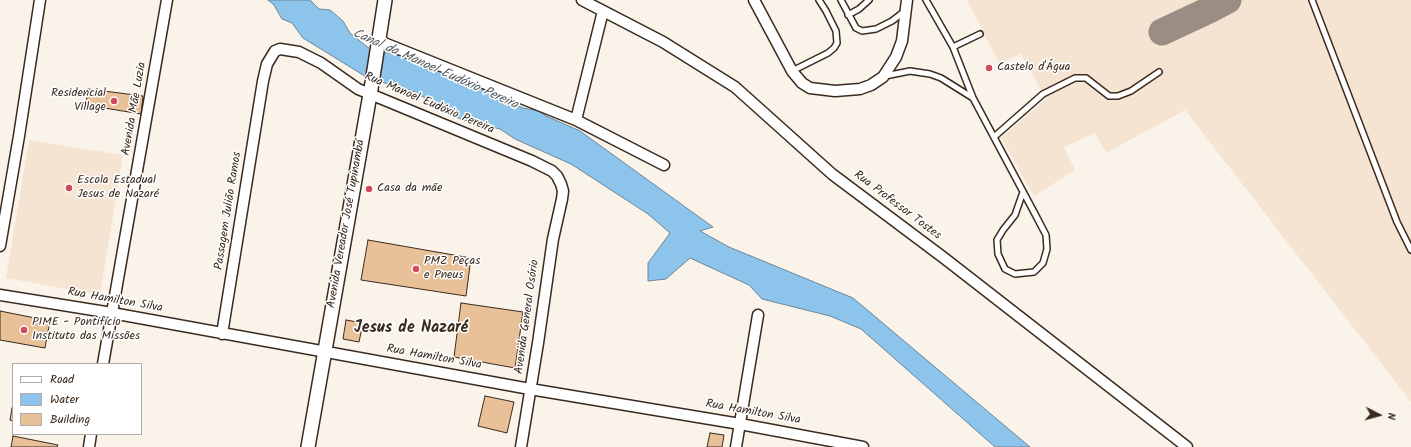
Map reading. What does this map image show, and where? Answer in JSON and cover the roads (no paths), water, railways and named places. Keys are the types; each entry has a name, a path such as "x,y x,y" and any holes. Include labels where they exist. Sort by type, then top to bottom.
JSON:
{"street":[{"path":"0,246 40,0"},
{"name":"Avenida Mãe Luzia","path":"103,363 168,0"},
{"name":"Avenida Vereador José Tupinambá","path":"308,447 371,89 385,0"},
{"name":"Rua Professor Tostes","path":"582,0 663,42 735,87 832,174 944,258 1187,447"},
{"path":"754,0 792,71 802,83 810,88 835,91 860,89 871,85 883,77 896,57 902,41 906,5"},
{"path":"576,120 603,11"},
{"path":"378,43 576,120 664,165"},
{"name":"Rua Manoel Eudóxio Pereira","path":"261,93 267,64 275,51 280,49 299,52 311,57 358,89 371,89 552,171 557,176 563,191"},
{"name":"Passagem Julião Ramos","path":"222,334 261,93"},
{"name":"Avenida General Osório","path":"521,447 552,239 563,191"},
{"name":"Rua Hamilton Silva","path":"0,295 112,313 530,390 612,402 863,447"},
{"path":"736,447 758,315"},
{"path":"89,447 91,435"}],"lane":[{"path":"792,71 828,53 834,48 837,42 836,31 819,0"},
{"path":"841,0 856,28 862,31 876,29 892,21 906,5"},
{"path":"848,15 869,0"},
{"path":"926,0 953,47 973,98 1046,235 1047,249 1043,263 1034,272 1015,274 1005,269 998,254 997,240 1014,215 1023,192"},
{"path":"1312,0 1397,222 1411,250"},
{"path":"953,47 980,34"},
{"path":"883,77 910,71 930,74 941,78 973,98"},
{"path":"994,137 1043,94 1075,78 1086,78 1109,96 1118,96 1131,91 1159,72"}],"water":[{"name":"Canal da Manoel Eudóxio Pereira","path":"268,0 310,0 319,9 330,10 343,21 350,33 370,49 417,59 523,108 539,111 546,116 580,131 713,227 700,231 729,247 853,298 1030,447 995,447 861,329 830,316 762,299 749,285 690,258 666,279 648,281 648,263 670,233 648,214 571,164 515,139 500,129 460,119 415,92 368,78 303,38 292,23 282,19 274,5"}],"place":[{"name":"Castelo d'Água","path":"989,68"},
{"name":"Residencial Village","path":"114,101"},
{"name":"Escola Estadual Jesus de Nazaré","path":"69,188"},
{"name":"Casa da mãe","path":"369,189"},
{"name":"PMZ Peças e Pneus","path":"416,269"},
{"name":"PIME - Pontifício Instituto das Missões","path":"24,330"}],"district":[{"name":"Jesus de Nazaré","path":"411,329"}]}
